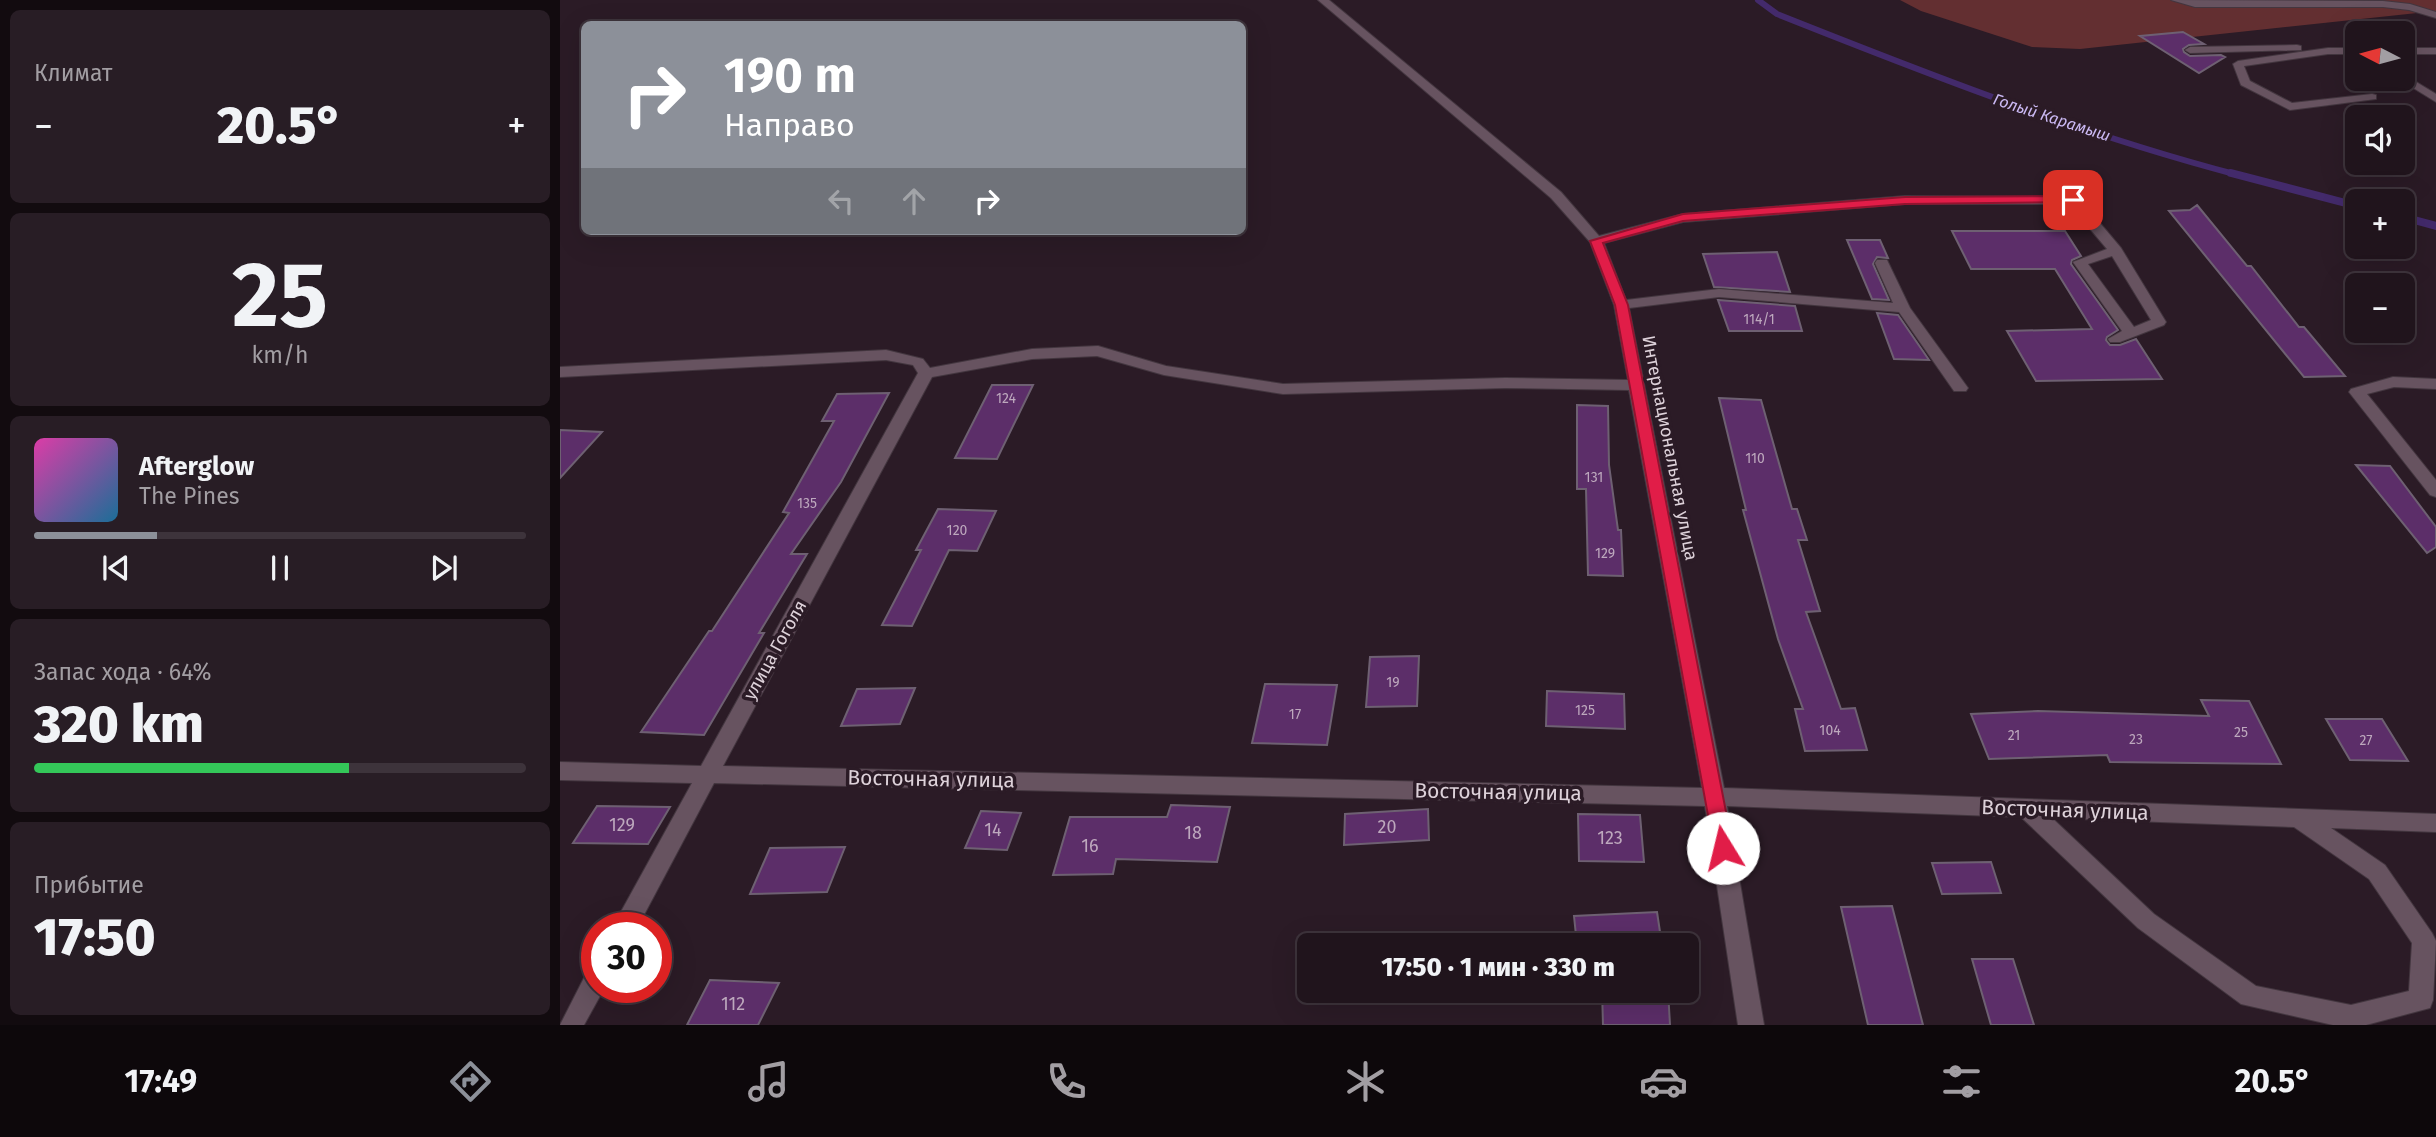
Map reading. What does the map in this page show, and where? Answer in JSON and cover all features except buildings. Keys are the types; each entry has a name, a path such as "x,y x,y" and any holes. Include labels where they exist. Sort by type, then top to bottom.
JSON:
{"street":[{"name":"Интернациональная улица","path":"1323,0 1556,195 1596,241 1621,305 1714,797 1751,1025"},
{"path":"2176,0 2195,4 2379,2 2436,15"},
{"path":"2190,50 2279,46 2345,51"},
{"path":"2328,51 2238,64 2245,83 2290,107 2372,97"},
{"path":"2415,52 2436,51"},
{"path":"2415,86 2436,99"},
{"path":"1596,241 1683,218 1905,200 2073,200 2116,251 2159,322 2115,339"},
{"path":"2116,251 2080,262 2131,333"},
{"path":"1882,263 1903,308 1960,388"},
{"path":"1621,305 1719,293 1903,308"},
{"path":"560,372 886,355 918,362 926,373 1032,354 1098,351 1164,370 1283,389 1517,383 1636,384"},
{"name":"улица Гоголя","path":"633,912 926,373"},
{"path":"2436,384 2393,382 2357,392 2436,491"},
{"name":"Восточная улица","path":"560,771 1714,797 2436,823"},
{"path":"2026,808 2146,921 2250,996 2351,1017 2421,1000 2424,941 2377,873 2298,818"},
{"path":"572,1025 584,1003"}],"shaded area":[{"path":"1900,0 2436,0 2436,11 2080,49 2032,47 1921,11"}],"waterway":[{"name":"Голый Карамыш","path":"1758,0 1777,14 2005,102 2121,141 2238,175"},
{"name":"Голый Карамыш","path":"2231,173 2345,203"},
{"name":"Голый Карамыш","path":"2415,220 2436,226"}],"route":[{"path":"1723,848 1621,305 1596,241 1683,218 1905,200 2073,200"}]}
